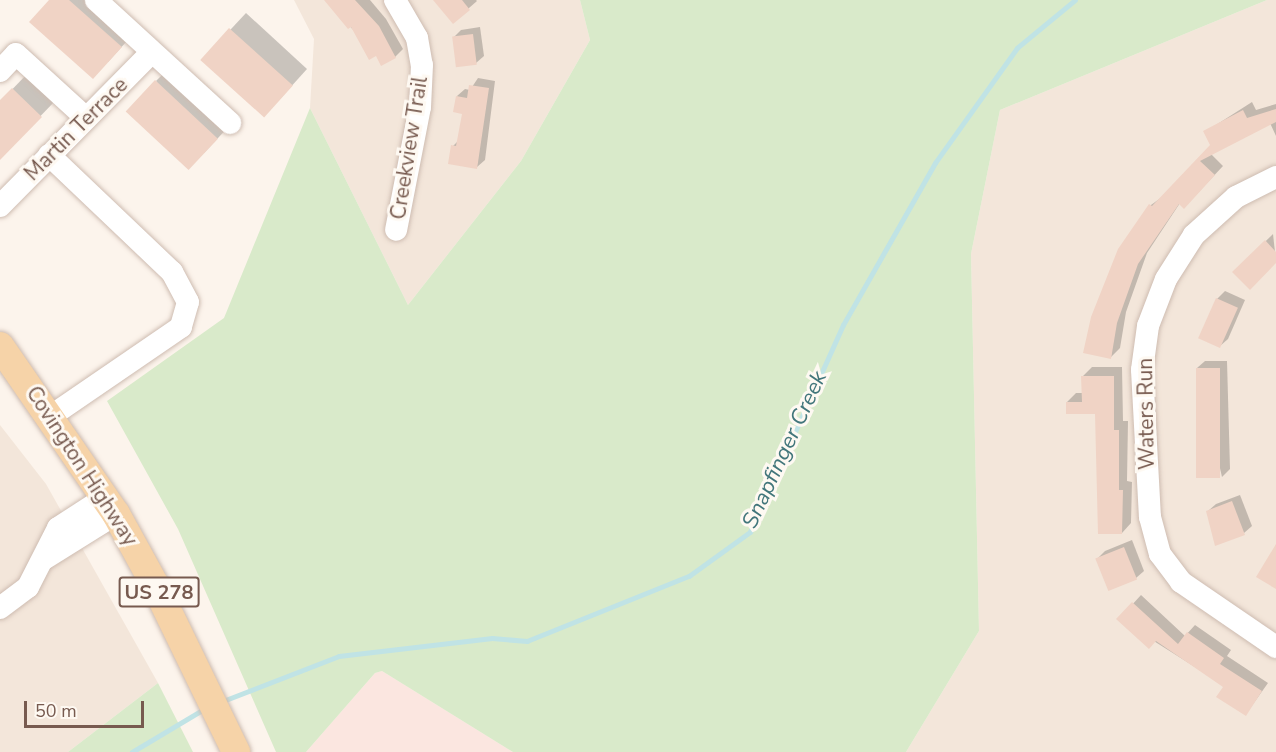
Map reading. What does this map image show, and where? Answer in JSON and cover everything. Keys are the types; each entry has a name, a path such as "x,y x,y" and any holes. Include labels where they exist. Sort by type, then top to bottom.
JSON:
{"main road":[{"name":"Covington Highway","path":"0,346 51,416 111,506 182,638 237,752"}],"street":[{"name":"Creekview Trail","path":"395,0 417,38 422,65 420,107 396,230"},
{"path":"104,2 152,52 230,123"},
{"name":"Martin Terrace","path":"0,206 152,52"},
{"path":"0,71 16,54 86,118"},
{"path":"49,155 172,272 188,302 181,327 51,416"},
{"name":"Waters Run","path":"1276,177 1236,197 1194,235 1166,279 1148,326 1142,370 1150,517 1160,554 1181,582 1276,647"},
{"path":"0,608 28,587 58,528 111,506"},
{"path":"0,594 28,587"}],"shaded area":[{"path":"294,0 580,0 590,40 521,161 408,305 310,108 314,39"},
{"path":"1267,0 1276,0 1276,752 906,752 979,631 971,254 1000,110"},
{"path":"0,425 46,484 158,683 68,752 0,752"},
{"path":"382,671 513,752 306,752 375,673"}],"green space":[{"path":"580,0 1267,0 1000,110 971,254 979,631 906,752 513,752 382,671 375,673 306,752 276,752 178,529 107,401 224,318 310,108 408,305 521,161 590,40"},
{"path":"158,683 193,752 68,752"}],"building":[{"path":"49,0 69,0 122,47 93,79 29,22"},
{"path":"324,0 355,0 379,26 396,58 381,66 376,56 369,60 351,27 348,29"},
{"path":"433,0 462,0 470,10 453,24"},
{"path":"229,28 293,86 264,118 200,60"},
{"path":"473,34 477,65 456,67 452,37"},
{"path":"155,80 218,139 189,170 126,111"},
{"path":"469,85 489,88 477,169 448,164 451,145 456,146 462,114 453,112 456,96 467,98"},
{"path":"12,88 42,117 0,160 0,100"},
{"path":"1276,109 1276,122 1200,161 1215,175 1184,209 1179,204 1138,264 1117,323 1111,359 1083,353 1091,317 1118,249 1149,204 1152,206 1210,145 1203,131 1243,110 1247,118"},
{"path":"1265,240 1276,252 1276,263 1250,290 1232,272"},
{"path":"1216,298 1238,308 1220,348 1198,338"},
{"path":"1196,368 1220,368 1220,478 1196,478"},
{"path":"1081,376 1114,376 1114,430 1119,430 1119,490 1123,490 1122,534 1098,534 1095,414 1066,414 1066,402 1082,402"},
{"path":"1232,501 1245,535 1215,546 1206,511"},
{"path":"1276,544 1276,589 1256,577"},
{"path":"1124,547 1137,579 1108,591 1095,559"},
{"path":"1132,602 1178,644 1187,632 1224,658 1220,664 1262,691 1246,716 1216,697 1223,687 1156,641 1149,649 1116,619"}],"waterway":[{"name":"Snapfinger Creek","path":"223,701 339,656 492,638 527,641 689,576 750,532 843,325 935,163 1017,48 1075,0"},
{"name":"Snapfinger Creek","path":"132,752 204,709"}]}
